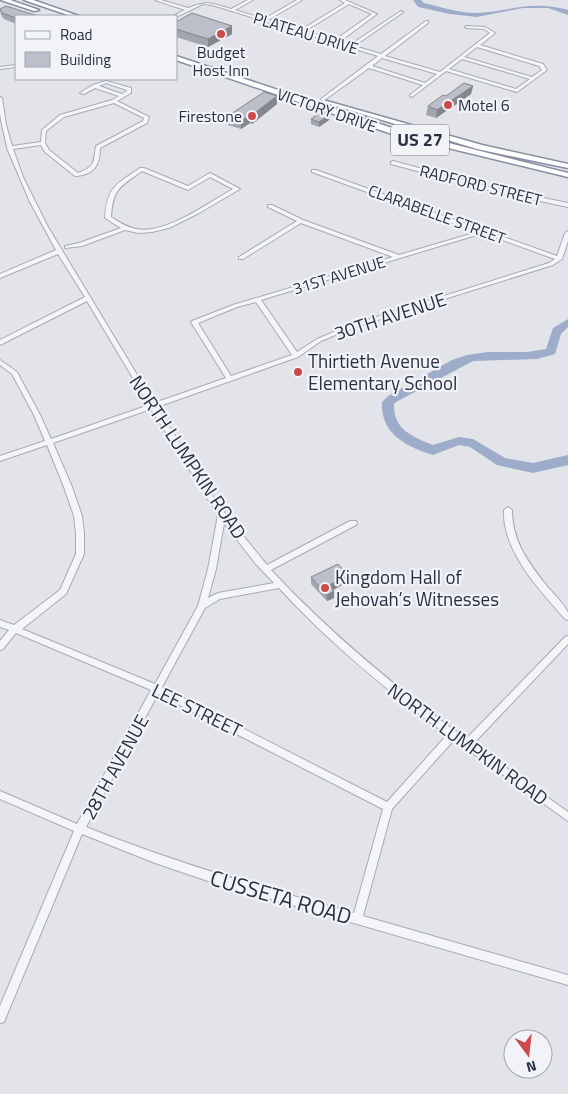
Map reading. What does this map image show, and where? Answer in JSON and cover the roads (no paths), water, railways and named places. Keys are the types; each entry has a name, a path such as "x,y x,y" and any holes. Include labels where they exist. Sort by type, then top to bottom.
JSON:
{"highway":[{"path":"0,1 5,0 50,15"},
{"path":"26,0 73,15"},
{"name":"VICTORY DRIVE","path":"178,51 322,100 480,147 568,166"},
{"name":"VICTORY DRIVE","path":"178,59 314,106 439,145 568,175"},
{"path":"314,106 322,100"}],"street":[{"path":"157,0 189,10"},
{"path":"232,10 251,0"},
{"path":"265,20 300,0"},
{"path":"336,42 376,14 342,0"},
{"path":"178,15 200,2"},
{"name":"PLATEAU DRIVE","path":"200,2 382,56 517,91 533,80"},
{"path":"302,31 348,3"},
{"path":"351,46 402,12"},
{"path":"322,100 427,22"},
{"path":"412,96 493,33 485,28 467,27"},
{"path":"462,58 533,80 545,70 541,65 478,46"},
{"path":"0,68 15,66"},
{"path":"368,66 426,85"},
{"path":"82,93 106,82 129,90 129,92 114,101 62,116 44,131 43,143 47,151 77,176 91,170 98,164 98,147 120,137 147,120 145,115 114,101"},
{"path":"96,86 122,96"},
{"name":"NORTH LUMPKIN ROAD","path":"0,98 9,148 31,199 153,407 222,515 266,569 344,648 400,696 453,736 568,817"},
{"path":"9,148 43,143"},
{"name":"RADFORD STREET","path":"394,163 488,188 568,205"},
{"path":"0,276 62,249 85,243 125,228 135,232 161,230 237,190 210,175 188,188 142,169 109,196 108,218 125,228"},
{"name":"CLARABELLE STREET","path":"314,171 559,259"},
{"path":"270,206 300,221 398,257"},
{"path":"241,258 300,221"},
{"name":"31ST AVENUE","path":"230,379 194,322 218,312 485,231"},
{"path":"559,259 568,233"},
{"name":"30TH AVENUE","path":"0,459 296,356 319,340 350,327 551,264 559,259"},
{"path":"0,343 88,298"},
{"path":"258,300 296,356"},
{"path":"0,362 15,373 49,443 78,516 80,554 63,592 14,630 0,647"},
{"path":"508,510 508,529 517,548 534,574 568,617"},
{"name":"28TH AVENUE","path":"0,1018 79,830 202,606 212,569 222,515"},
{"path":"266,569 353,523"},
{"path":"202,606 218,596 281,585"},
{"name":"LEE STREET","path":"0,623 157,689 388,807"},
{"path":"466,745 568,639"},
{"path":"357,919 388,807 453,736"},
{"name":"CUSSETA ROAD","path":"0,795 79,830 206,875 357,919 473,950 568,980"}],"waterway":[{"path":"417,0 421,5 450,12 477,15 523,6 549,6 568,13"},
{"path":"568,323 557,331 551,351 545,354 527,356 488,355 464,360 392,399 388,402 387,412 389,421 399,434 433,450 459,441 473,443 502,462 533,468 568,460"}],"place":[{"name":"Budget Host Inn","path":"221,34"},
{"name":"Motel 6","path":"448,105"},
{"name":"Firestone","path":"252,116"},
{"name":"Thirtieth Avenue Elementary School","path":"298,372"},
{"name":"Kingdom Hall of Jehovah’s Witnesses","path":"325,588"}]}
